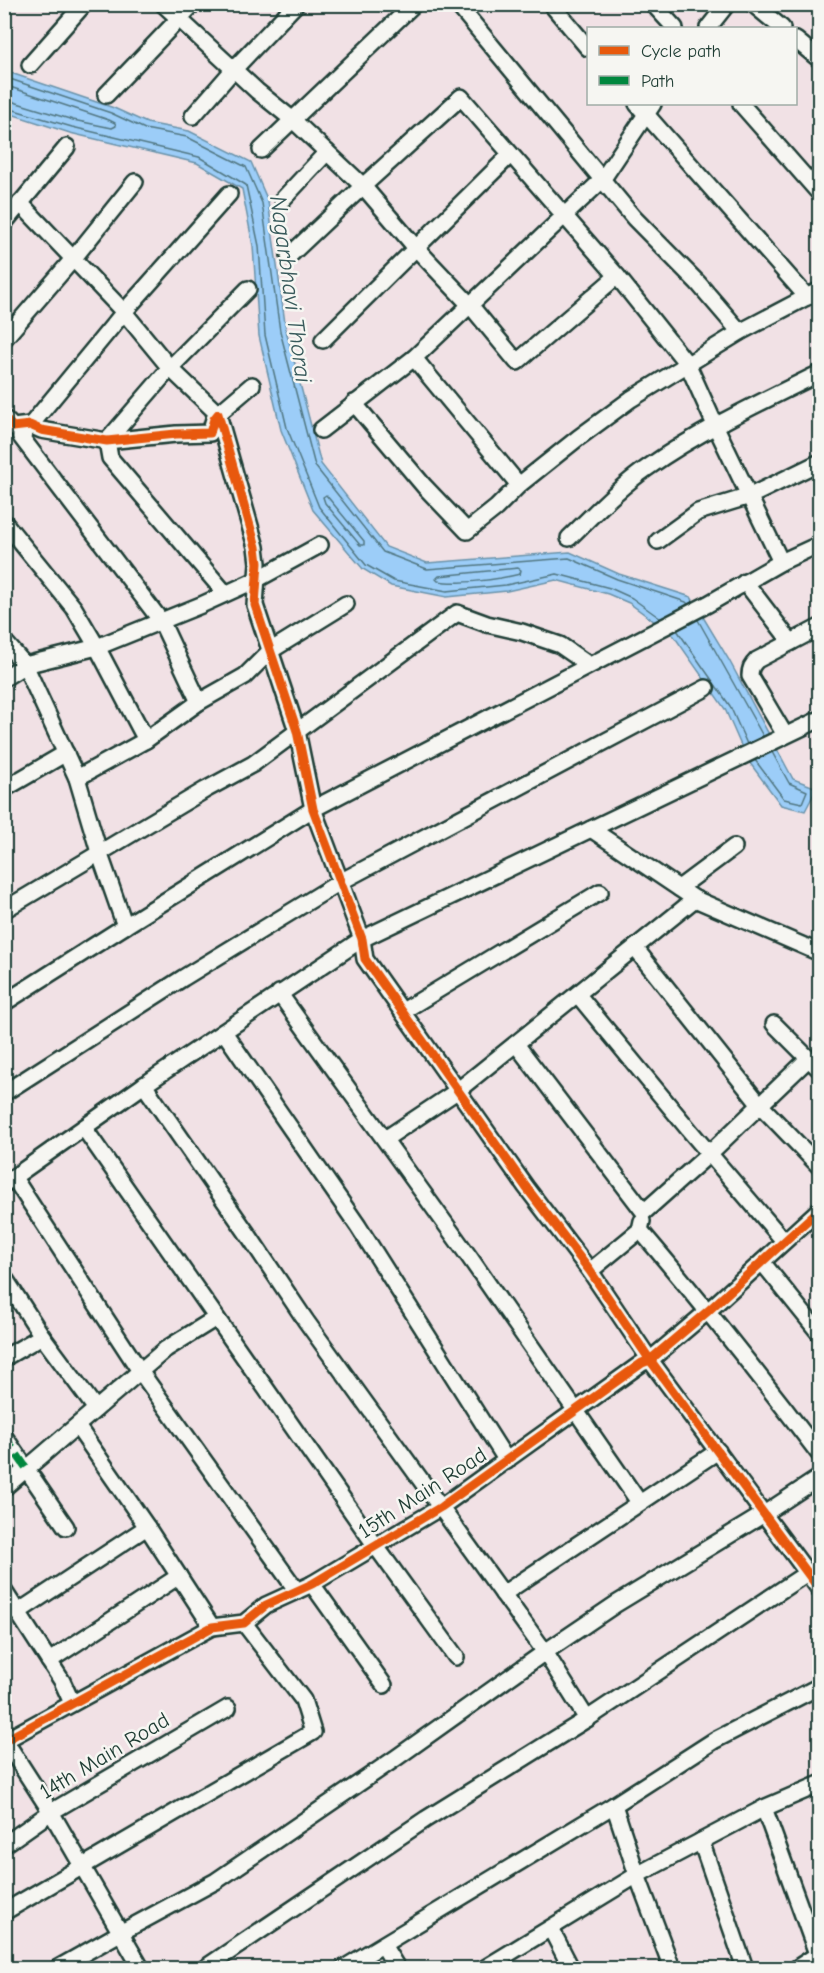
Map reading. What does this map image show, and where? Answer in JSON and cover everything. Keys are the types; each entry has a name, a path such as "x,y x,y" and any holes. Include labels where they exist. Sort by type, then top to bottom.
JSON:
{"street":[{"path":"30,65 84,4"},
{"path":"163,4 363,186 416,248 470,305 517,362 617,276"},
{"path":"106,95 193,4"},
{"path":"193,116 296,4"},
{"path":"261,150 414,4"},
{"path":"457,4 634,218 699,283 740,332"},
{"path":"551,4 587,47"},
{"path":"653,4 674,27"},
{"path":"709,27 727,4"},
{"path":"753,4 781,27"},
{"path":"797,42 819,60"},
{"path":"290,256 461,97 617,276 688,365 781,562"},
{"path":"742,105 819,194"},
{"path":"321,429 354,403 414,358 602,180 645,107 813,293 740,332 631,399 519,485 496,508 467,531 424,486 354,403"},
{"path":"4,223 67,147"},
{"path":"283,198 327,152"},
{"path":"323,340 510,155"},
{"path":"4,339 74,259 135,182"},
{"path":"199,702 161,621 21,437 124,312 229,194"},
{"path":"20,203 124,312 170,368 218,414 256,548 258,563 255,605 297,730 313,809 362,939 365,959 526,1187 590,1271 650,1360 819,1590"},
{"path":"107,441 170,368 248,289"},
{"path":"414,358 519,485"},
{"path":"569,538 605,502 646,468 715,425 819,373"},
{"path":"4,418 13,427 30,425 41,430 107,441 210,433 218,414 252,385"},
{"path":"107,441 110,458 225,593"},
{"path":"658,541 698,512 750,496 819,462"},
{"path":"4,522 74,609 97,646 146,740"},
{"path":"4,1003 313,809 819,544"},
{"path":"4,678 25,665 97,646 161,621 256,580 320,546"},
{"path":"745,582 791,642"},
{"path":"77,778 146,740 199,702 245,676 270,651 346,604"},
{"path":"4,910 99,852 254,764 457,613 561,645 588,665"},
{"path":"781,737 750,676 750,670 758,660 819,627"},
{"path":"4,641 25,665 77,778 99,852 125,926"},
{"path":"4,1093 340,882 706,688"},
{"path":"297,1591 140,1371 9,1181 144,1085 362,939 819,719"},
{"path":"4,789 66,753"},
{"path":"591,830 695,899 819,953"},
{"path":"679,888 734,847"},
{"path":"403,1011 600,892"},
{"path":"385,1139 457,1091 695,899"},
{"path":"635,948 760,1105 819,1167"},
{"path":"279,993 385,1139 639,1502"},
{"path":"578,995 784,1241"},
{"path":"774,1024 819,1070"},
{"path":"224,1032 358,1226 507,1461"},
{"path":"516,1044 644,1212"},
{"path":"590,1271 640,1230 644,1212 709,1154 808,1059"},
{"path":"144,1085 306,1321 545,1652 586,1719"},
{"path":"84,1128 375,1545 456,1657"},
{"name":"15th Main Road","path":"244,1623 266,1605 312,1584 441,1507 577,1412 642,1363 650,1360 708,1311 819,1209"},
{"path":"640,1230 771,1390 819,1455"},
{"path":"762,1262 819,1334"},
{"path":"4,1277 42,1335 96,1409"},
{"path":"4,1488 166,1349 216,1318"},
{"path":"4,1358 42,1335"},
{"path":"77,1426 212,1627"},
{"path":"4,1436 66,1527"},
{"path":"503,1594 718,1451"},
{"path":"58,1968 216,1881 616,1604 764,1514 819,1477"},
{"path":"18,1612 147,1527"},
{"path":"205,1968 426,1820 586,1719 807,1572"},
{"path":"49,1661 178,1576"},
{"path":"312,1584 384,1685"},
{"path":"4,1591 62,1681 72,1703"},
{"path":"4,1912 82,1868 313,1732 303,1700 244,1623 212,1627 5,1740 51,1812 82,1868 141,1968"},
{"path":"344,1968 614,1805 715,1740 819,1686"},
{"name":"14th Main Road","path":"4,1845 51,1812 228,1708"},
{"path":"485,1968 637,1875 764,1808 819,1784"},
{"path":"614,1805 672,1968"},
{"path":"764,1808 818,1957 797,1968"},
{"path":"701,1841 745,1968"},
{"path":"551,1929 571,1968"},
{"path":"383,1945 397,1968"}],"water":[{"name":"Nagarbhavi Thorai","path":"5,71 114,108 147,123 189,131 251,162 268,201 286,330 321,464 386,547 427,563 570,552 619,574 691,597 729,660 793,779 817,788 805,811 781,805 747,759 725,709 674,636 629,603 608,594 556,580 507,591 447,597 391,586 363,569 313,510 281,430 259,336 253,246 242,189 197,163 70,133 5,112"}],"marked path":[{"path":"4,1436 27,1469"}],"cycle path":[{"path":"4,418 13,427 30,425 41,430 107,441 210,433 218,414 256,547 258,563 255,605 297,731 313,809 362,939 365,959 526,1187 590,1271 650,1360 820,1590"},
{"path":"4,1741 212,1627 244,1623 266,1605 312,1584 441,1507 642,1363 650,1360 708,1311 820,1209"}]}
